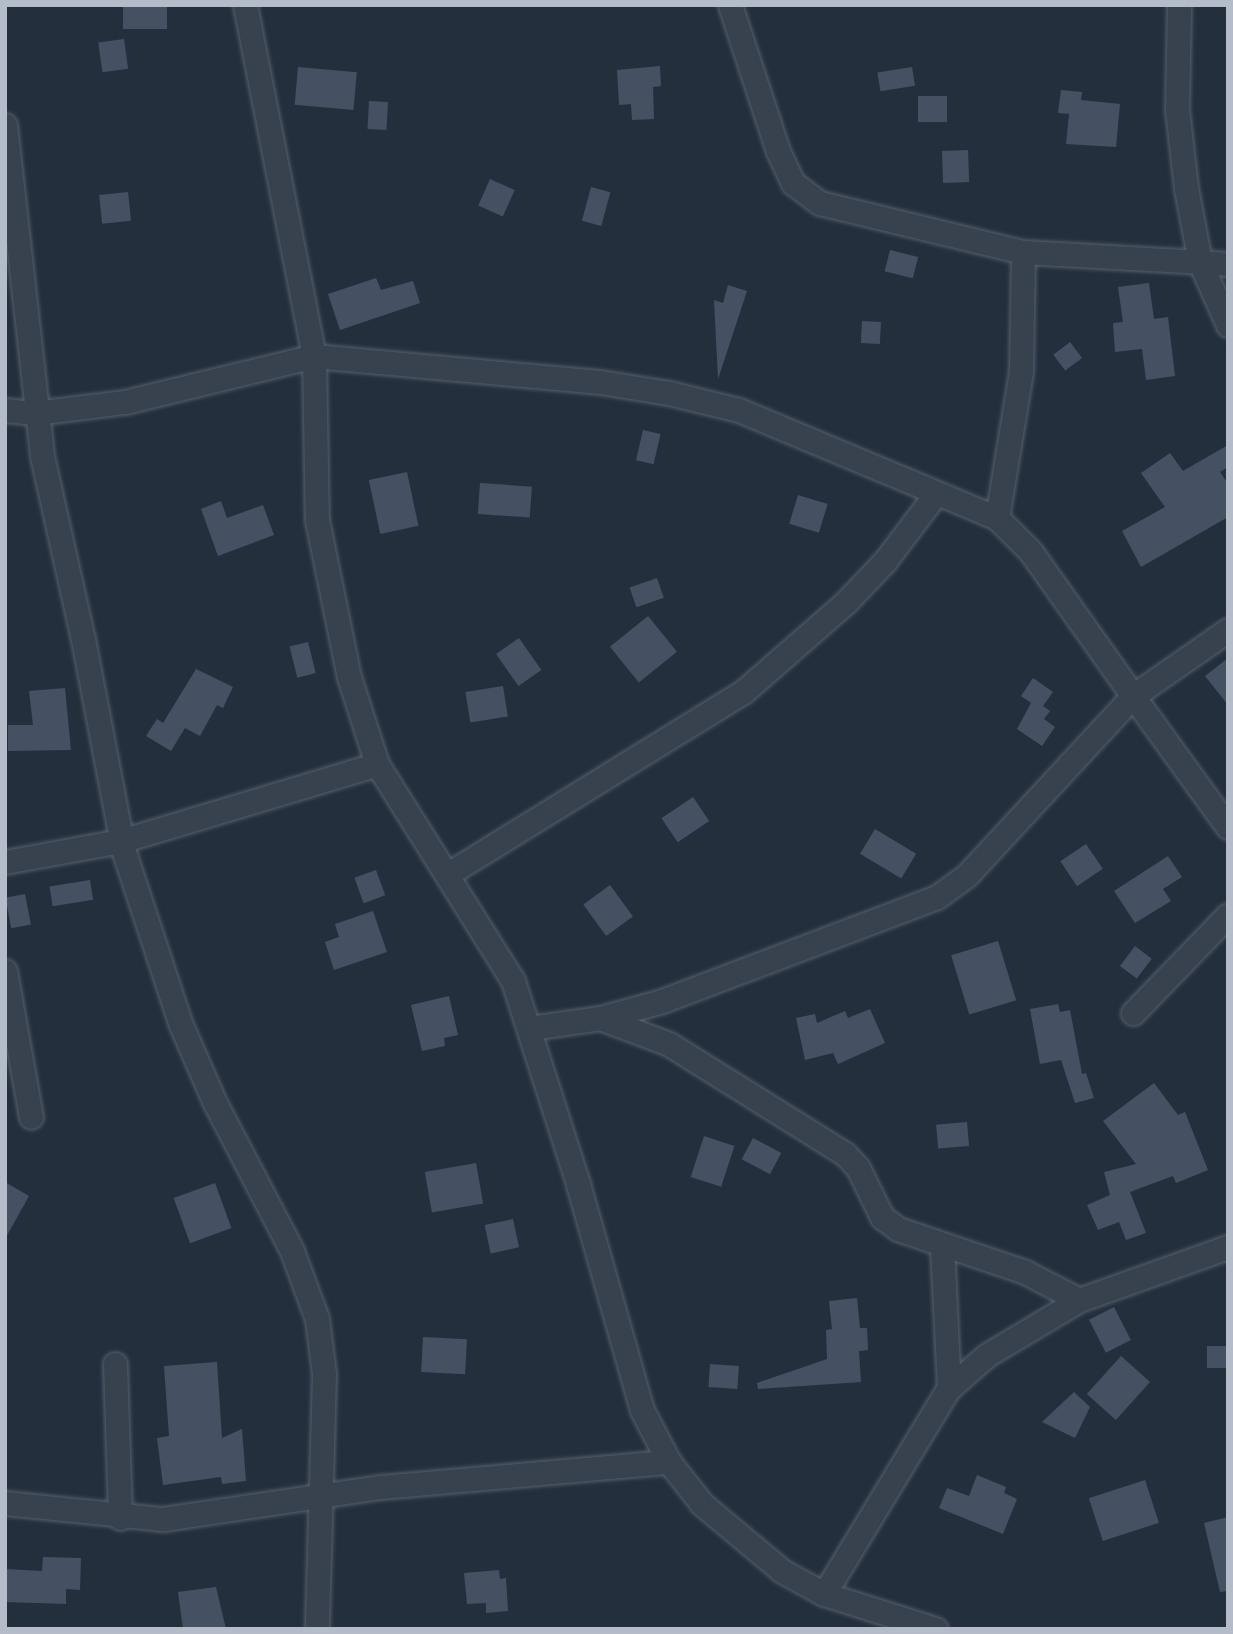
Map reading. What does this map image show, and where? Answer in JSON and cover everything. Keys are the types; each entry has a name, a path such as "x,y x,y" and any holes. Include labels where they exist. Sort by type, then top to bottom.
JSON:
{"street":[{"path":"245,5 314,356 317,520 349,677 377,764 497,950 530,1028 642,1410 669,1462 702,1504 782,1571 824,1594 936,1629"},
{"path":"730,5 793,183 820,203 1023,252 1228,264"},
{"path":"1179,5 1177,109 1200,262 1228,325"},
{"path":"5,125 35,413 121,841 181,1025 214,1101 292,1251 317,1319 324,1374 317,1629"},
{"path":"996,518 1021,371 1023,252"},
{"path":"5,410 35,413 125,402 314,356 600,382 669,393 739,410 935,495 996,518 1031,552 1228,827"},
{"path":"449,874 743,692 846,602 885,561 935,495"},
{"path":"530,1028 600,1018 718,982 937,897 967,875 1133,696 1228,630"},
{"path":"5,862 121,841 377,764"},
{"path":"1133,1013 1228,915"},
{"path":"5,971 31,1117"},
{"path":"600,1018 669,1044 793,1119 845,1154 858,1168 882,1217 916,1238 1025,1272 1079,1300"},
{"path":"943,1246 949,1388"},
{"path":"824,1594 949,1388 998,1348 1079,1300 1228,1247"},
{"path":"115,1364 120,1518"},
{"path":"5,1503 120,1518 176,1517 320,1496 669,1462"}],"building":[{"path":"123,5 167,5 167,29 123,29"},
{"path":"124,39 128,69 102,72 98,43"},
{"path":"660,66 661,86 653,87 654,119 632,120 631,104 619,105 617,70"},
{"path":"298,67 357,72 353,110 295,105"},
{"path":"912,67 915,86 880,91 877,72"},
{"path":"1061,90 1082,92 1081,100 1120,104 1116,147 1066,144 1069,114 1058,113"},
{"path":"918,96 947,96 947,122 918,122"},
{"path":"369,101 388,102 387,130 368,129"},
{"path":"968,150 969,182 943,183 942,151"},
{"path":"490,179 515,190 503,216 478,205"},
{"path":"591,187 610,192 601,226 582,221"},
{"path":"128,192 131,221 102,224 99,195"},
{"path":"890,250 918,257 913,278 885,271"},
{"path":"376,278 381,290 413,281 420,303 340,330 328,294"},
{"path":"1149,283 1154,319 1168,317 1175,376 1146,380 1142,349 1115,352 1113,323 1123,322 1118,287"},
{"path":"728,285 747,291 718,379 714,300 723,303"},
{"path":"862,321 881,322 880,344 861,343"},
{"path":"1070,342 1082,358 1065,371 1053,355"},
{"path":"643,430 661,434 654,464 636,460"},
{"path":"1228,445 1228,467 1220,472 1228,484 1228,517 1141,567 1122,531 1165,507 1141,473 1170,453 1183,471"},
{"path":"407,472 418,526 380,534 369,480"},
{"path":"480,483 532,487 530,518 478,514"},
{"path":"798,495 828,504 819,533 789,524"},
{"path":"221,501 227,518 263,505 274,535 218,556 201,509"},
{"path":"657,578 664,598 636,607 630,587"},
{"path":"648,616 677,652 639,683 610,647"},
{"path":"519,638 541,670 518,686 496,654"},
{"path":"308,642 316,673 297,678 290,647"},
{"path":"1228,658 1228,705 1205,676"},
{"path":"196,669 233,687 223,708 217,705 200,736 185,728 171,751 146,736 157,719 163,723"},
{"path":"1033,678 1053,692 1043,706 1050,711 1044,719 1055,727 1042,746 1017,729 1031,703 1021,696"},
{"path":"503,686 508,717 470,723 465,692"},
{"path":"65,688 71,750 8,751 8,725 33,725 29,691"},
{"path":"693,797 709,821 678,842 661,818"},
{"path":"875,829 916,854 901,879 860,854"},
{"path":"1086,844 1103,869 1077,886 1060,861"},
{"path":"1168,856 1182,877 1163,889 1171,901 1135,923 1114,891"},
{"path":"376,870 385,895 364,903 354,878"},
{"path":"90,880 93,900 53,906 50,886"},
{"path":"610,885 633,917 606,936 583,904"},
{"path":"25,894 31,924 11,928 5,898"},
{"path":"373,911 387,952 334,970 325,942 339,937 335,924"},
{"path":"998,941 1016,1000 969,1015 951,955"},
{"path":"1135,946 1152,959 1137,979 1120,966"},
{"path":"449,996 458,1035 444,1038 445,1046 422,1051 411,1005"},
{"path":"1058,1004 1060,1012 1070,1010 1082,1074 1086,1073 1094,1098 1075,1103 1061,1060 1040,1064 1030,1009"},
{"path":"870,1009 885,1043 838,1064 833,1053 805,1060 796,1018 815,1014 817,1023 845,1011 848,1018"},
{"path":"1154,1083 1178,1115 1185,1112 1208,1170 1176,1183 1173,1176 1130,1192 1146,1233 1126,1240 1119,1222 1098,1230 1087,1205 1110,1195 1104,1172 1136,1164 1103,1121"},
{"path":"967,1122 969,1146 938,1149 936,1125"},
{"path":"704,1136 734,1146 721,1187 691,1177"},
{"path":"753,1138 781,1153 770,1174 742,1159"},
{"path":"476,1163 483,1203 432,1212 425,1172"},
{"path":"5,1182 29,1196 5,1239"},
{"path":"215,1183 231,1228 190,1243 174,1198"},
{"path":"513,1219 519,1247 491,1253 485,1225"},
{"path":"857,1298 860,1328 867,1328 868,1350 859,1351 861,1382 758,1389 757,1383 827,1359 826,1330 832,1329 829,1301"},
{"path":"1114,1307 1131,1340 1106,1353 1089,1320"},
{"path":"423,1337 467,1339 465,1374 421,1372"},
{"path":"1207,1346 1228,1346 1228,1368 1207,1368"},
{"path":"1121,1356 1150,1382 1116,1420 1087,1394"},
{"path":"217,1362 222,1438 242,1429 246,1481 222,1484 221,1477 163,1485 157,1438 169,1436 164,1366"},
{"path":"710,1364 739,1366 737,1389 708,1387"},
{"path":"1074,1392 1090,1407 1075,1438 1042,1422"},
{"path":"977,1475 1006,1487 1004,1493 1017,1499 1003,1534 939,1508 947,1488 969,1496"},
{"path":"1145,1480 1159,1523 1103,1541 1089,1498"},
{"path":"1228,1517 1228,1591 1220,1592 1204,1523"},
{"path":"43,1557 81,1558 80,1590 66,1589 66,1604 5,1602 5,1569 42,1571"},
{"path":"499,1570 500,1579 506,1578 508,1611 486,1613 486,1603 467,1604 464,1573"},
{"path":"216,1587 226,1629 183,1629 178,1592"}]}
